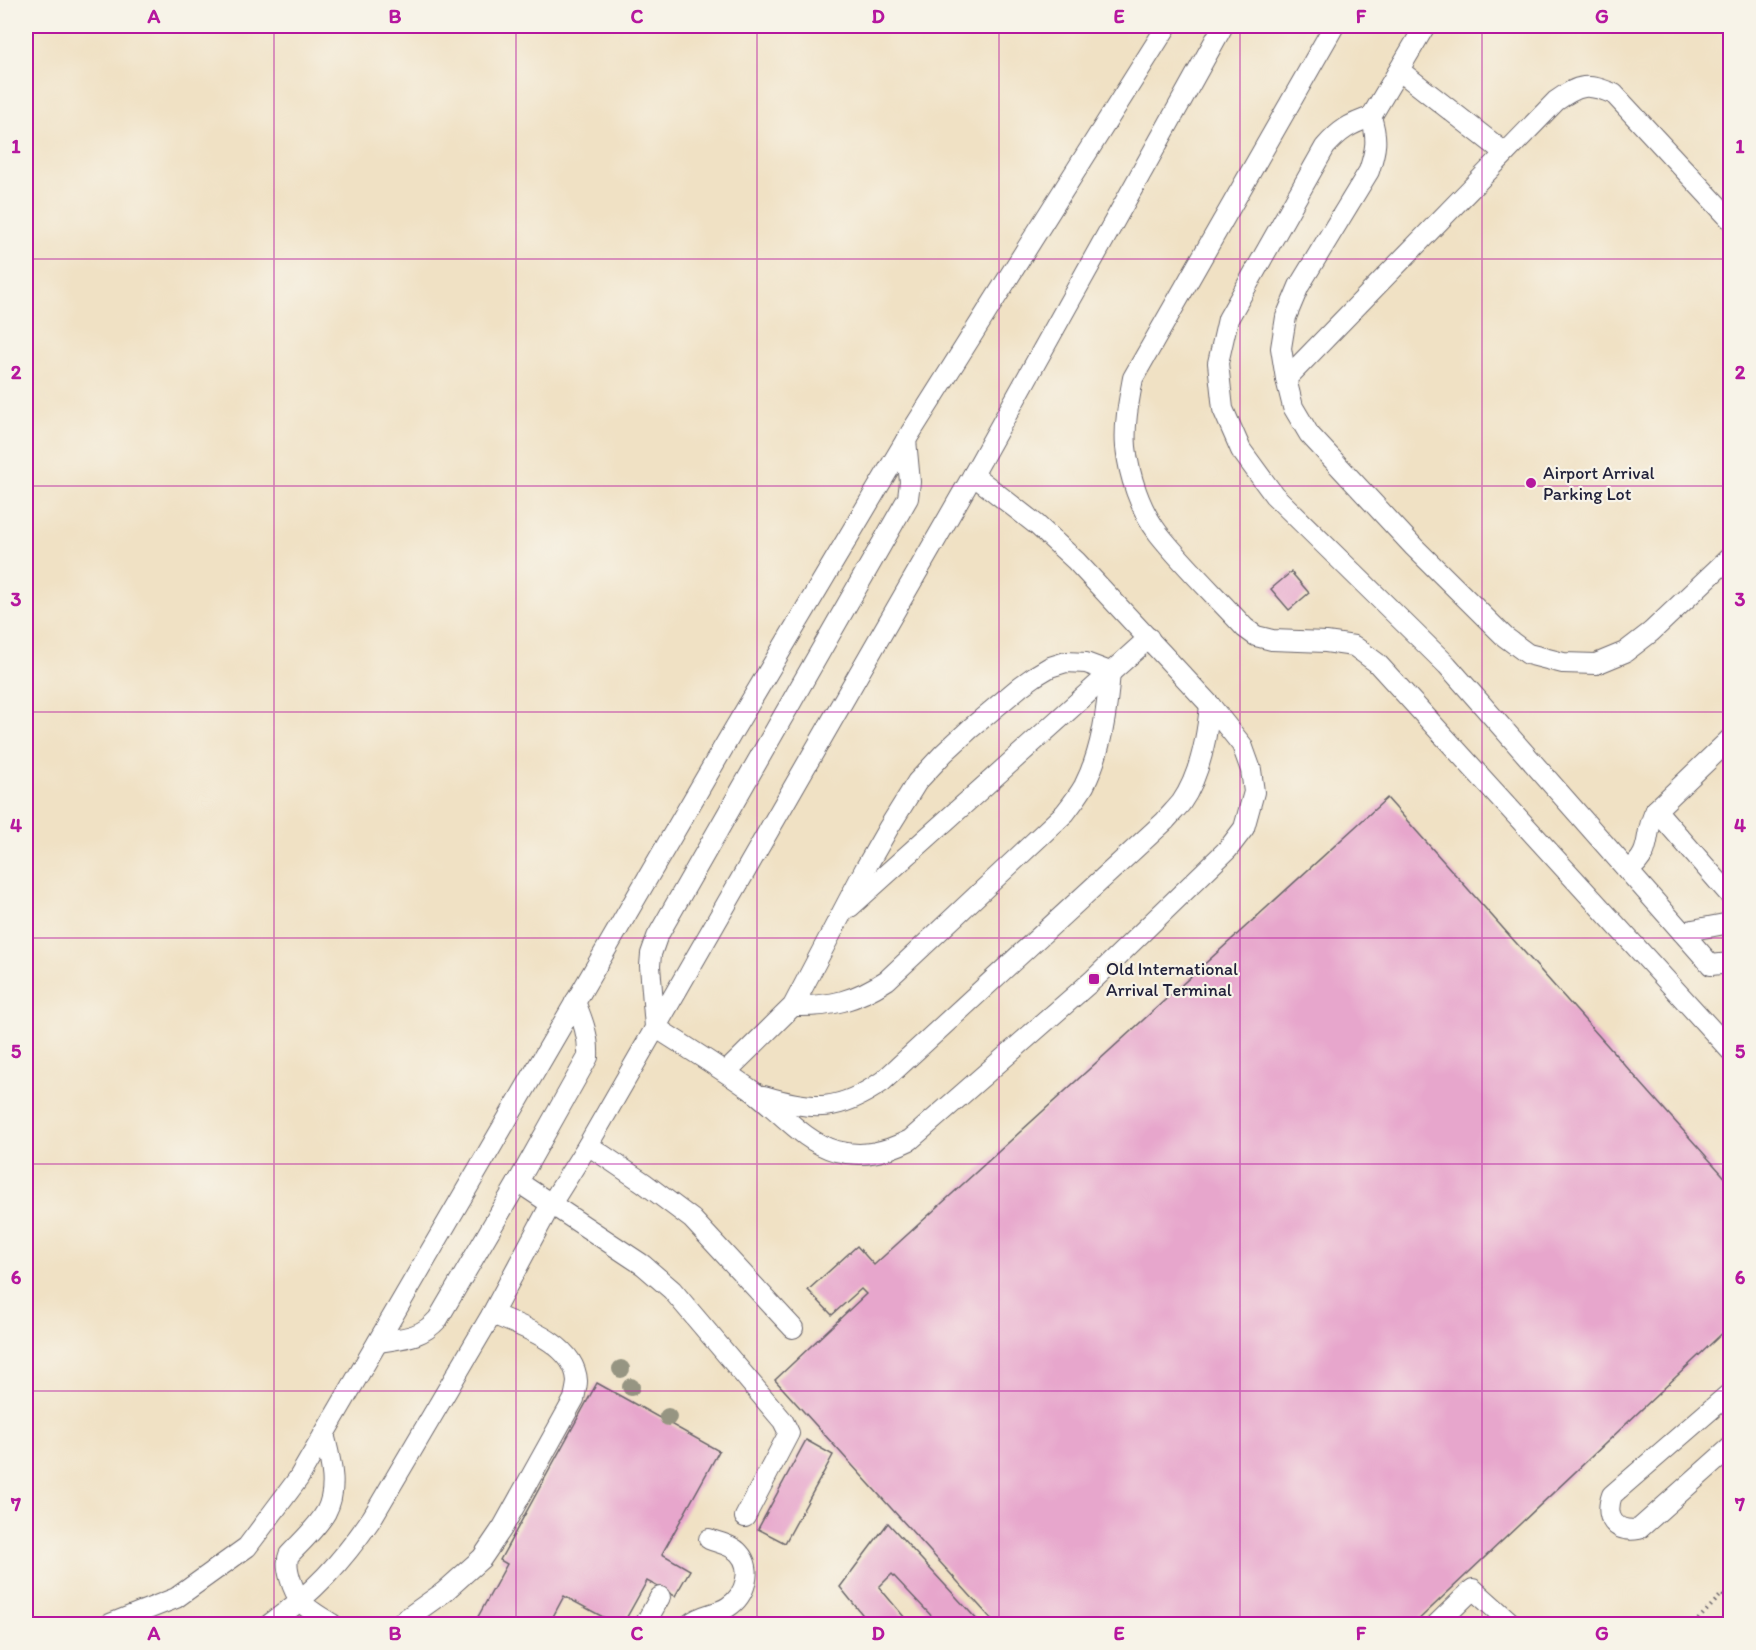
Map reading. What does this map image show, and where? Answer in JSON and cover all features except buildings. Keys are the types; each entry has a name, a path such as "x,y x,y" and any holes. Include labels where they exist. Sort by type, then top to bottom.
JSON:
{"lane":[{"path":"110,1624 176,1598 247,1547 298,1479 575,1002 906,440 1167,26"},
{"path":"270,1624 301,1602 351,1548 372,1518 492,1314 551,1204 588,1145 973,475 1223,26"},
{"path":"1334,26 1132,378 1126,444 1131,476 1144,509 1157,531 1245,628 1256,636 1272,640 1326,642 1354,646 1377,663 1731,1050"},
{"path":"1425,26 1371,117 1355,122 1339,131 1325,147 1228,318 1218,363 1223,409 1241,450 1274,495 1447,665 1711,965 1731,963"},
{"path":"1400,71 1505,153"},
{"path":"1286,379 1556,100 1573,88 1594,86 1614,94 1731,219"},
{"path":"1371,117 1376,133 1376,151 1369,171 1299,286 1286,317 1281,348 1286,379 1293,407 1309,434 1414,547 1504,637 1528,654 1563,663 1596,664 1625,652 1651,632 1731,557"},
{"path":"655,1027 650,966 651,954 657,937 908,498 910,482 906,440"},
{"path":"655,1027 726,1072 810,1138 834,1150 860,1155 887,1151 910,1140 1094,979 1228,849 1244,828 1254,792 1251,770 1242,745 1210,705 1076,561 1037,525 973,475"},
{"path":"839,917 1149,638"},
{"path":"726,1072 793,1006 865,869 917,782 971,728 1035,675 1066,662 1086,663 1110,672"},
{"path":"793,1006 818,1007 843,1003 887,980 1065,813 1084,787 1096,757 1103,726 1110,672"},
{"path":"756,1094 806,1106 828,1107 863,1095 883,1082 1165,820 1181,802 1195,777 1208,724 1210,705"},
{"path":"1628,871 1638,863 1644,853 1650,819 1656,810 1731,739"},
{"path":"1656,810 1731,895"},
{"path":"1682,932 1731,923"},
{"path":"378,1342 418,1335 428,1330 438,1320 518,1182 588,1057 589,1044 575,1002"},
{"path":"588,1145 692,1219 793,1328"},
{"path":"518,1182 644,1264 672,1290 783,1421 789,1433 745,1517"},
{"path":"399,1624 427,1606 482,1558 574,1399 577,1379 569,1360 555,1345 539,1334 492,1314"},
{"path":"1731,1393 1612,1495 1608,1506 1610,1517 1617,1526 1628,1531 1639,1529 1731,1448"},
{"path":"324,1434 333,1475 328,1506 323,1516 289,1555 286,1562 301,1602 332,1624"},
{"path":"690,1624 706,1614 728,1607 735,1601 745,1583 746,1572 740,1553 709,1539"},
{"path":"1437,1624 1473,1589 1512,1624"},
{"path":"645,1624 660,1597"}],"path":[{"path":"1694,1624 1722,1594 1731,1602"}],"place":[{"name":"Airport Arrival Parking Lot","path":"1531,483"},
{"name":"Old International Arrival Terminal","path":"1094,979"}]}
